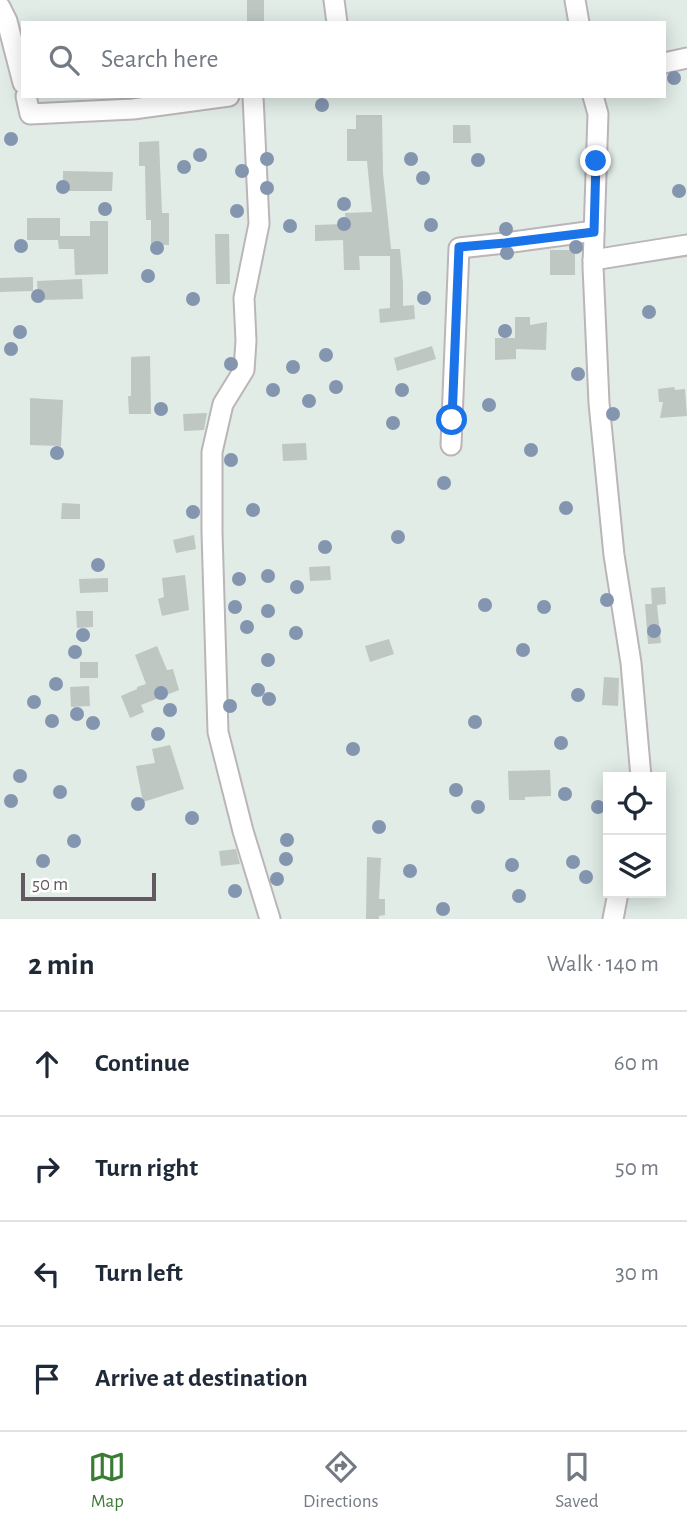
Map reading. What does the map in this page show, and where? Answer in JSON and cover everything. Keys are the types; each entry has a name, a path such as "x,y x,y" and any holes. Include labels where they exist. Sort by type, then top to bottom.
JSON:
{"street":[{"path":"334,0 337,21"},
{"path":"575,0 579,21"},
{"path":"0,7 8,21 6,42 21,78"},
{"path":"666,63 687,58"},
{"path":"26,98 30,114 133,109 214,98"},
{"path":"253,98 259,224 244,298 244,370 223,404 212,452 212,532 218,732 243,831 270,919"},
{"path":"594,98 598,114 593,260 599,403 614,555 631,663 641,772"},
{"path":"451,444 459,247 594,232"},
{"path":"593,260 687,245"},
{"path":"614,919 617,898"}],"building":[{"path":"247,0 264,0 264,21 247,21"},
{"path":"356,115 382,115 383,173 391,249 400,249 403,306 414,305 415,319 380,323 379,309 390,308 390,256 359,256 360,270 344,270 343,240 315,241 315,225 346,224 345,213 372,212 367,161 347,161 347,129 356,129"},
{"path":"453,125 470,125 471,143 453,143"},
{"path":"159,141 162,213 169,213 169,245 151,245 151,220 146,220 145,166 139,166 139,142"},
{"path":"63,171 113,172 112,191 63,191"},
{"path":"27,218 60,218 60,236 90,236 90,221 108,221 108,274 75,275 74,249 59,249 58,240 27,240"},
{"path":"215,234 229,234 230,284 216,284"},
{"path":"550,250 575,250 575,275 550,275"},
{"path":"33,277 33,291 0,292 0,278"},
{"path":"82,279 83,299 38,300 37,281"},
{"path":"515,317 530,317 530,325 547,322 546,350 516,349 516,359 495,360 495,338 515,338"},
{"path":"432,346 436,359 397,371 394,358"},
{"path":"150,356 151,414 129,414 131,357"},
{"path":"674,387 675,390 685,389 687,416 660,418 663,402 659,402 658,389"},
{"path":"30,398 63,400 61,446 30,445"},
{"path":"207,413 204,430 184,431 183,414"},
{"path":"306,443 307,460 283,461 282,444"},
{"path":"62,503 80,504 80,519 61,519"},
{"path":"194,535 196,549 176,553 173,540"},
{"path":"330,566 331,580 310,581 309,567"},
{"path":"185,575 189,610 162,616 158,599 164,597 162,578"},
{"path":"108,578 108,592 80,593 79,579"},
{"path":"665,587 666,604 657,605 661,643 648,644 645,604 652,604 651,588"},
{"path":"76,611 93,611 93,627 77,628"},
{"path":"389,639 394,654 370,662 365,646"},
{"path":"157,646 167,670 173,669 179,690 141,705 144,712 130,718 121,696 146,684 135,655"},
{"path":"80,662 98,662 98,678 80,678"},
{"path":"604,677 619,678 618,706 602,705"},
{"path":"89,686 90,706 71,707 70,687"},
{"path":"170,745 184,789 143,802 136,766 155,763 152,749"},
{"path":"550,770 551,796 509,800 508,771"},
{"path":"236,849 240,864 221,866 219,851"},
{"path":"367,857 381,858 379,899 385,899 385,915 379,916 379,919 366,919"}],"route":[{"path":"452,420 459,247 594,232 596,161"}]}
